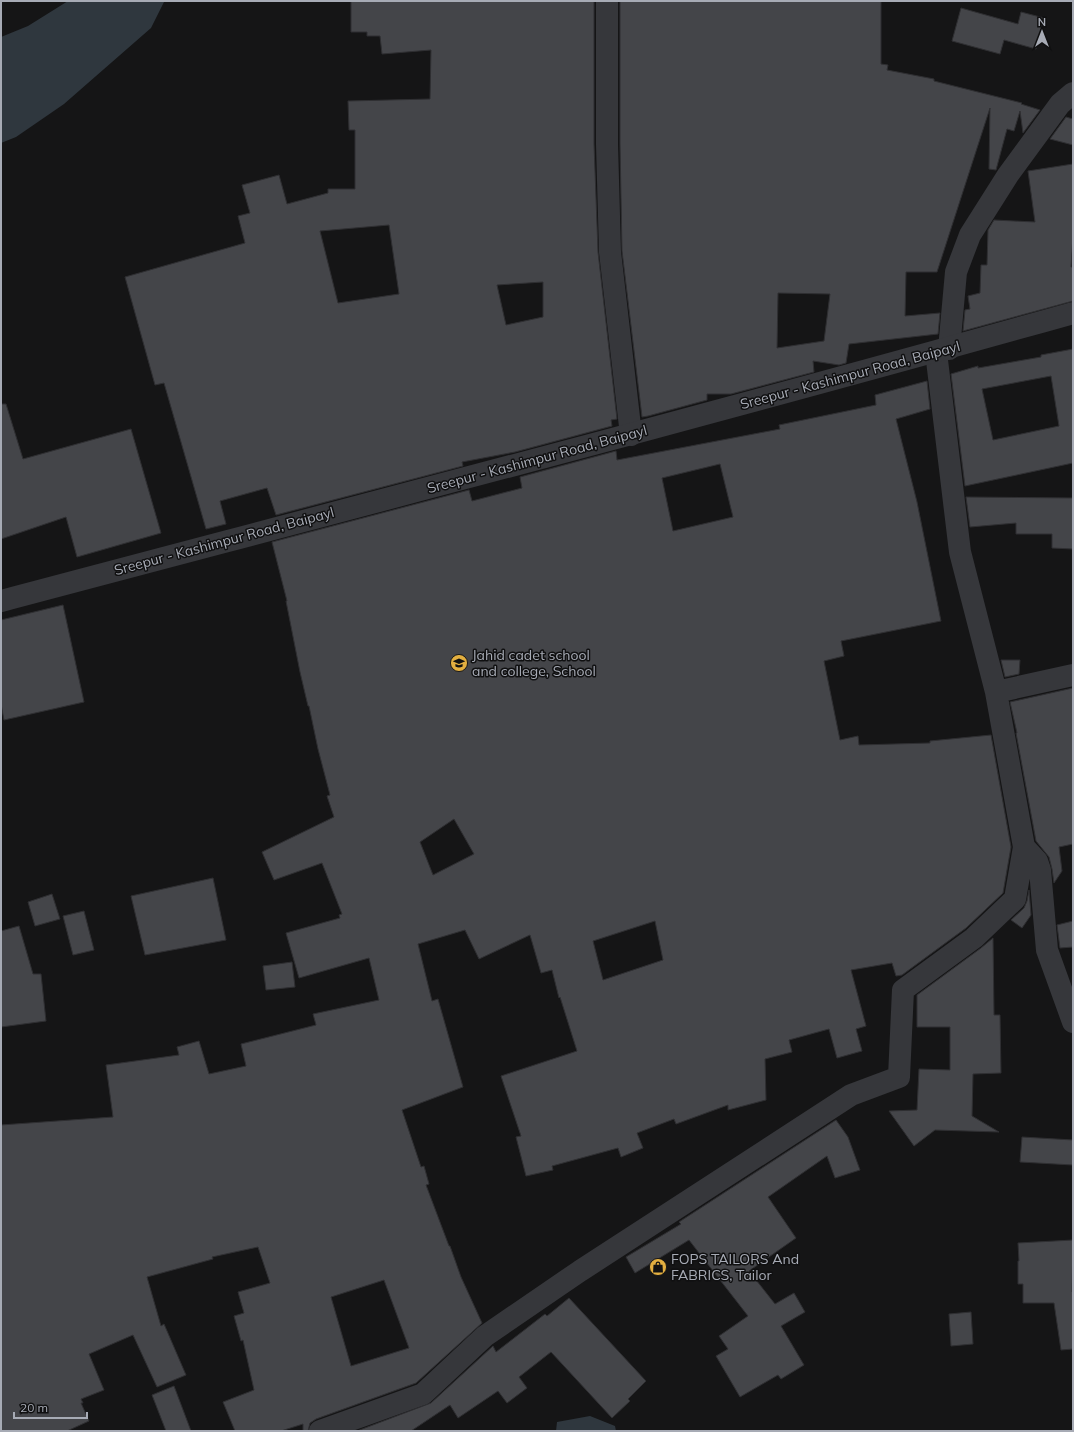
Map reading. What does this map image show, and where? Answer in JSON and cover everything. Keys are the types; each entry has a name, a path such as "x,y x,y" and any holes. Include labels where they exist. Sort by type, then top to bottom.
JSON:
{"street":[{"path":"607,1 607,144 610,252 631,435"},
{"path":"320,1431 345,1427 423,1394 484,1336 580,1271 851,1095 900,1077 903,990 974,938 1016,899 1024,847 996,692 960,552 942,350 956,272 970,235 1012,169 1060,104 1073,93"},
{"name":"Sreepur - Kashimpur Road, Baipayl","path":"1,601 631,435 1073,313"},
{"path":"996,692 1073,675"},
{"path":"1024,847 1037,861 1040,870 1047,950 1073,1022"}],"shaded area":[{"path":"68,1 164,2 151,28 64,104 16,137 1,143 1,37 28,26"},
{"path":"590,1416 615,1426 616,1431 556,1431 557,1422"}],"building":[{"path":"351,1 594,1 594,144 598,252 617,419 611,420 612,426 515,452 462,462 463,466 276,515 267,488 220,501 226,524 206,529 164,383 155,385 125,277 245,243 238,216 250,213 242,185 279,175 287,204 328,193 328,189 355,189 355,130 349,130 348,101 430,99 431,50 382,54 380,36 367,36 367,32 351,32","holes":["389,225 399,294 338,303 320,231","543,282 543,317 506,325 497,285"]},
{"path":"620,1 881,1 881,64 888,65 887,70 934,79 934,81 1022,103 1021,104 1040,110 1023,133 1020,111 1014,131 1007,129 996,170 989,169 990,108 937,272 906,272 905,316 940,313 938,334 849,344 846,363 839,365 813,361 814,372 731,394 707,394 707,400 642,417 622,251","holes":["778,293 830,294 824,341 777,348"]},
{"path":"961,8 1018,24 1021,12 1044,18 1036,49 1004,40 1000,54 952,41"},
{"path":"1066,117 1073,119 1073,145 1050,139"},
{"path":"1073,164 1073,236 1071,267 1073,267 1073,301 963,331 965,310 970,309 968,296 980,293 981,265 987,265 988,230 994,220 1035,222 1028,171"},
{"path":"1073,349 1073,463 965,486 951,374 978,366 978,368 1041,357 1041,355","holes":["1051,376 1059,426 993,440 982,389"]},
{"path":"927,381 930,409 896,419 917,502 941,621 841,641 844,656 824,661 840,740 858,736 859,745 930,743 930,741 991,735 1011,847 1003,893 966,928 902,975 896,976 892,963 851,970 866,1026 856,1029 862,1051 837,1058 829,1029 789,1040 792,1052 765,1059 766,1100 728,1110 728,1105 676,1124 674,1119 637,1133 643,1148 621,1157 618,1148 552,1166 553,1170 526,1176 516,1137 521,1136 501,1076 577,1051 560,997 559,998 552,970 541,973 530,935 479,959 465,930 418,944 432,1001 438,999 463,1087 402,1110 421,1167 424,1166 429,1184 426,1185 461,1277 482,1323 416,1383 316,1419 310,1423 308,1431 303,1431 303,1424 281,1431 235,1431 223,1402 254,1390 243,1340 241,1341 234,1316 244,1313 238,1292 270,1283 258,1247 212,1257 213,1259 147,1277 161,1326 164,1324 186,1375 157,1387 133,1335 89,1354 104,1390 81,1399 83,1403 81,1403 89,1421 67,1431 1,1431 1,1125 113,1117 106,1065 179,1055 177,1047 199,1041 209,1074 246,1066 241,1044 316,1025 313,1014 379,1000 369,958 299,978 286,933 340,918 339,915 342,914 322,863 274,880 262,852 334,817 327,796 330,795 300,672 287,601 272,542 469,490 472,501 522,488 520,477 616,451 617,460 780,429 779,425 876,405 875,395","holes":["720,464 733,517 673,531 662,478","454,819 474,854 433,875 420,842","655,921 663,960 603,980 593,941","384,1280 409,1348 351,1366 331,1297"]},
{"path":"1,404 6,404 23,459 131,429 161,533 77,557 66,517 1,539"},
{"path":"966,497 1073,498 1073,549 1052,548 1052,534 1016,534 1016,523 970,527"},
{"path":"63,605 84,702 4,720 1,704 1,620"},
{"path":"1001,660 1020,660 1019,674 1005,677"},
{"path":"1073,688 1073,844 1059,847 1062,871 1054,883 1049,857 1036,841 1010,702"},
{"path":"213,878 226,940 145,955 131,896"},
{"path":"1029,890 1031,915 1022,928 1011,920 1024,908"},
{"path":"52,894 60,919 35,926 28,902"},
{"path":"84,911 94,950 73,955 63,916"},
{"path":"1073,921 1073,947 1060,948 1057,925"},
{"path":"19,926 33,974 41,974 46,1021 1,1027 1,931"},
{"path":"993,938 994,1015 1000,1015 1001,1073 973,1074 972,1116 999,1132 935,1130 914,1146 889,1111 917,1110 919,1069 950,1070 950,1027 917,1027 917,995"},
{"path":"292,962 295,987 266,990 263,966"},
{"path":"836,1120 848,1137 860,1170 835,1178 827,1156 768,1197 796,1238 749,1271 775,1304 794,1293 805,1312 781,1326 804,1365 781,1379 778,1375 740,1397 716,1356 728,1349 719,1336 748,1316 689,1240 635,1273 626,1257 681,1224 679,1222"},
{"path":"1022,1137 1073,1140 1073,1165 1020,1162"},
{"path":"1073,1240 1073,1349 1061,1350 1054,1303 1023,1303 1023,1284 1018,1284 1018,1243"},
{"path":"569,1298 646,1381 628,1399 630,1401 612,1418 551,1352 519,1377 527,1388 507,1403 498,1391 458,1418 450,1405 411,1431 357,1431 431,1403 493,1346 496,1352 545,1314 547,1316"},
{"path":"971,1312 973,1344 951,1346 949,1314"},
{"path":"174,1386 191,1431 166,1431 152,1395"}],"place":[{"name":"Jahid cadet school and college, School","path":"459,663"},
{"name":"FOPS TAILORS And FABRICS, Tailor","path":"658,1267"}]}
